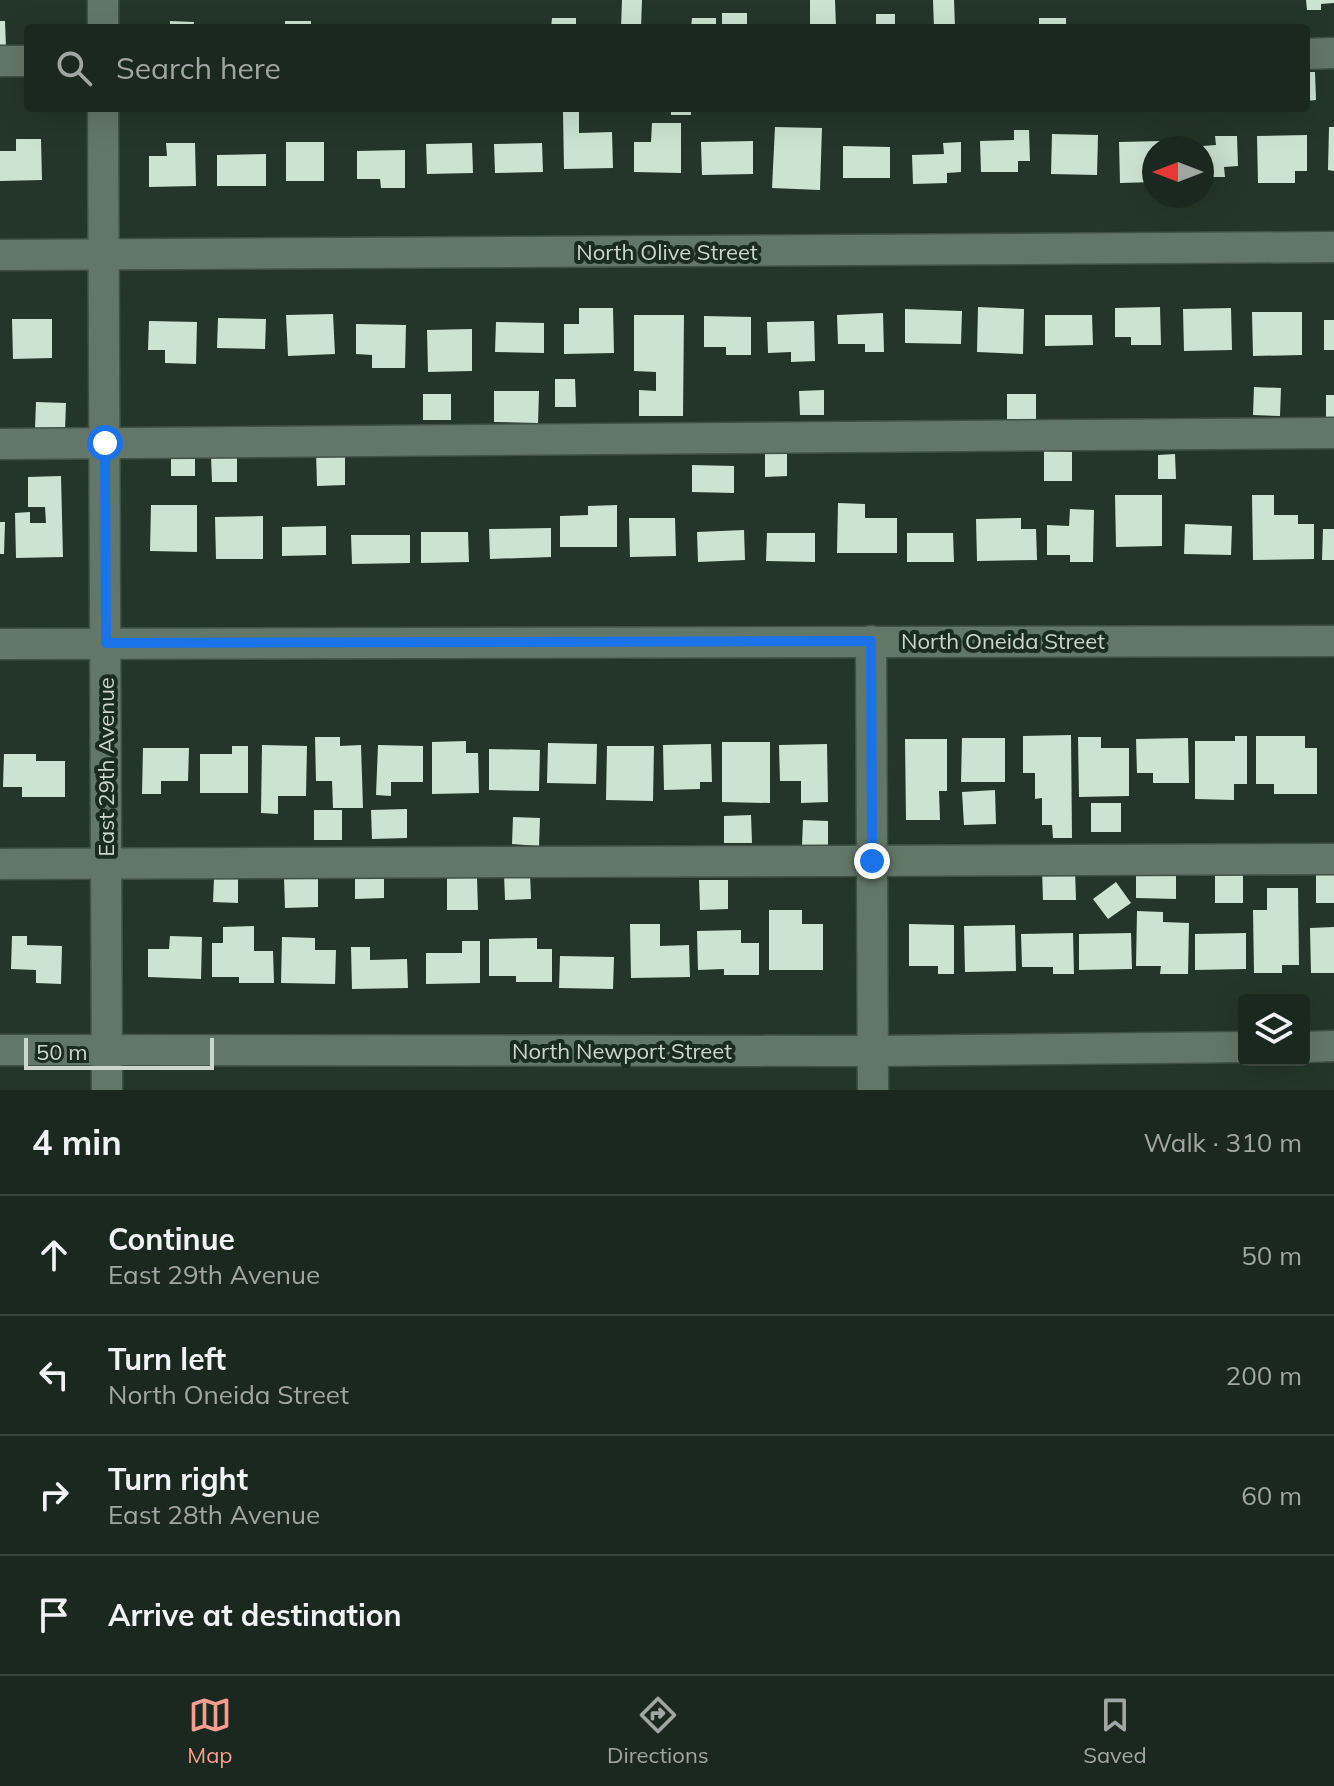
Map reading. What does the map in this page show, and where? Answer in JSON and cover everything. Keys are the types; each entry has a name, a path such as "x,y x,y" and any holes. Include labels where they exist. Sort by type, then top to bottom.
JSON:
{"street":[{"path":"103,0 103,24"},
{"path":"1310,54 1334,53"},
{"path":"0,61 24,61"},
{"name":"East 29th Avenue","path":"103,112 107,1090"},
{"name":"North Olive Street","path":"0,255 1334,247"},
{"path":"0,444 1334,433"},
{"path":"871,641 873,1090"},
{"name":"North Oneida Street","path":"0,644 1334,641"},
{"path":"0,864 1334,859"},
{"path":"1310,1047 1334,1046"},
{"name":"North Newport Street","path":"0,1050 872,1051 1238,1047"}],"building":[{"path":"622,0 642,0 641,24 621,24"},
{"path":"810,0 835,0 836,24 810,24"},
{"path":"933,0 954,0 955,24 934,24"},
{"path":"1306,0 1334,0 1334,3 1321,4 1321,10 1307,10"},
{"path":"722,13 747,13 747,24 722,24"},
{"path":"876,14 895,14 895,24 876,24"},
{"path":"552,18 576,18 576,24 551,24"},
{"path":"692,18 716,18 716,24 691,24"},
{"path":"1039,18 1066,18 1066,24 1039,24"},
{"path":"0,21 5,21 6,47 0,47"},
{"path":"170,21 194,22 194,24 170,24"},
{"path":"285,21 311,21 311,24 285,24"},
{"path":"1310,72 1315,72 1316,100 1310,101"},
{"path":"563,112 579,112 579,133 612,132 613,168 564,169"},
{"path":"671,112 691,112 691,115 671,115"},
{"path":"652,123 681,123 681,173 634,172 634,142 651,142"},
{"path":"775,127 822,128 820,190 772,188"},
{"path":"1329,127 1334,127 1334,171 1328,170"},
{"path":"1014,130 1029,130 1030,161 1018,161 1018,172 981,172 980,141 1014,140"},
{"path":"1052,134 1098,135 1097,175 1051,174"},
{"path":"1307,135 1307,171 1295,171 1295,183 1258,183 1257,136"},
{"path":"1215,136 1237,136 1238,166 1224,167 1225,177 1214,177"},
{"path":"16,139 41,139 42,180 0,181 0,151 16,151"},
{"path":"753,141 753,174 702,175 701,142"},
{"path":"1142,141 1142,182 1120,183 1119,142"},
{"path":"286,142 324,142 324,181 286,181"},
{"path":"961,142 961,172 947,173 947,183 913,184 912,155 944,154 943,143"},
{"path":"166,143 195,143 196,186 149,187 149,156 167,156"},
{"path":"472,143 473,173 427,174 426,144"},
{"path":"542,143 543,172 495,173 494,144"},
{"path":"843,146 890,147 890,178 843,178"},
{"path":"405,150 405,188 381,188 380,179 357,179 357,151"},
{"path":"266,154 266,186 217,186 217,155"},
{"path":"978,307 1024,309 1023,354 977,352"},
{"path":"1160,307 1161,345 1131,345 1131,337 1115,337 1115,308"},
{"path":"579,308 613,308 614,353 564,354 564,324 579,324"},
{"path":"1231,308 1232,350 1184,351 1183,309"},
{"path":"905,309 962,311 961,344 905,343"},
{"path":"1252,312 1302,312 1302,355 1253,356"},
{"path":"883,313 884,352 865,352 865,344 838,344 837,315"},
{"path":"333,314 335,354 288,356 286,315"},
{"path":"634,315 684,315 683,416 639,416 639,390 656,391 656,372 634,371"},
{"path":"1045,315 1092,315 1093,345 1045,346"},
{"path":"704,316 751,317 751,355 726,355 726,347 704,347"},
{"path":"218,318 266,319 265,349 217,348"},
{"path":"12,319 52,319 52,358 13,359"},
{"path":"1324,320 1334,320 1334,350 1324,350"},
{"path":"149,321 197,322 196,364 165,363 165,350 148,350"},
{"path":"814,321 815,361 791,362 791,352 768,353 767,322"},
{"path":"496,322 544,323 544,353 495,352"},
{"path":"356,324 406,325 405,368 372,368 372,355 356,354"},
{"path":"472,329 472,371 428,372 427,330"},
{"path":"555,379 575,379 576,407 555,407"},
{"path":"1254,387 1281,388 1280,416 1253,415"},
{"path":"824,390 824,415 800,415 799,391"},
{"path":"494,391 539,391 538,423 494,422"},
{"path":"423,394 451,394 451,420 423,420"},
{"path":"1007,394 1036,394 1036,419 1007,419"},
{"path":"1326,395 1334,395 1334,419 1326,418"},
{"path":"36,402 66,403 65,430 35,429"},
{"path":"345,450 345,485 317,486 316,451"},
{"path":"787,450 787,476 765,477 765,451"},
{"path":"1044,451 1072,452 1072,481 1044,481"},
{"path":"171,452 195,452 195,476 171,476"},
{"path":"1175,454 1176,479 1158,479 1158,455"},
{"path":"211,455 237,455 237,482 212,482"},
{"path":"692,465 734,466 734,493 692,492"},
{"path":"61,476 63,557 16,558 15,513 30,512 30,523 46,523 45,507 28,507 28,477"},
{"path":"1115,495 1162,495 1162,546 1116,547"},
{"path":"1252,495 1274,495 1274,515 1298,515 1298,524 1314,524 1314,559 1253,560"},
{"path":"838,503 865,504 865,518 897,518 897,553 837,553"},
{"path":"151,505 197,505 197,552 150,551"},
{"path":"617,505 617,547 560,547 560,516 588,515 588,506"},
{"path":"1070,509 1094,510 1093,562 1070,562 1070,555 1047,555 1047,525 1069,526"},
{"path":"263,516 263,559 216,559 215,517"},
{"path":"629,518 675,518 676,556 630,557"},
{"path":"1021,518 1021,529 1036,529 1037,560 977,561 976,519"},
{"path":"0,522 5,522 4,554 0,554"},
{"path":"1185,524 1232,526 1231,555 1184,554"},
{"path":"326,526 326,555 282,556 282,527"},
{"path":"551,528 551,557 490,559 489,529"},
{"path":"1323,529 1334,529 1334,560 1322,560"},
{"path":"744,530 745,560 698,562 697,532"},
{"path":"421,532 468,532 469,562 421,563"},
{"path":"767,533 815,533 815,562 766,561"},
{"path":"907,533 953,533 954,562 907,562"},
{"path":"351,535 410,535 410,563 352,564"},
{"path":"1071,735 1072,838 1053,838 1052,825 1042,825 1042,798 1035,799 1035,773 1023,773 1023,736"},
{"path":"1235,736 1247,736 1247,784 1234,784 1234,800 1195,799 1195,741 1235,741"},
{"path":"1256,736 1305,736 1305,748 1317,748 1317,794 1274,794 1274,784 1256,784"},
{"path":"315,737 340,737 340,746 361,745 363,808 333,808 332,781 316,781"},
{"path":"1078,737 1101,737 1101,748 1129,748 1129,796 1079,797"},
{"path":"962,738 1005,738 1005,782 961,782"},
{"path":"1188,738 1189,783 1153,783 1153,773 1137,773 1136,739"},
{"path":"905,739 947,739 947,791 939,791 940,820 906,820"},
{"path":"466,741 466,753 478,753 479,793 432,794 432,742"},
{"path":"722,742 770,742 770,803 722,802"},
{"path":"548,743 597,744 596,784 547,783"},
{"path":"711,744 712,782 700,782 700,789 664,790 663,745"},
{"path":"827,744 828,802 801,803 801,781 780,781 779,745"},
{"path":"262,745 307,746 306,796 278,796 278,814 261,813"},
{"path":"378,745 423,746 423,782 391,782 391,796 376,795"},
{"path":"232,746 248,746 248,793 200,793 200,754 232,754"},
{"path":"607,746 654,746 653,801 606,800"},
{"path":"143,748 189,748 188,781 161,781 161,794 142,794"},
{"path":"489,749 540,750 539,791 489,790"},
{"path":"4,754 36,754 36,761 65,761 65,797 22,797 22,787 3,787"},
{"path":"995,790 996,824 964,825 962,792"},
{"path":"1091,803 1121,803 1121,832 1091,832"},
{"path":"407,809 407,838 372,839 371,810"},
{"path":"314,810 342,810 342,840 314,840"},
{"path":"751,815 752,843 724,843 724,816"},
{"path":"513,817 540,818 539,846 512,844"},
{"path":"803,820 828,821 828,845 802,845"},
{"path":"1042,869 1075,869 1076,900 1043,900"},
{"path":"1136,872 1176,872 1176,899 1136,898"},
{"path":"530,873 531,899 505,900 504,874"},
{"path":"1316,874 1334,874 1334,903 1316,903"},
{"path":"355,875 384,875 384,898 355,899"},
{"path":"1215,875 1243,875 1243,903 1215,903"},
{"path":"214,878 238,879 238,903 213,902"},
{"path":"284,878 318,878 318,907 285,908"},
{"path":"447,878 477,878 478,910 447,910"},
{"path":"699,880 728,880 728,909 700,910"},
{"path":"1116,882 1131,903 1108,919 1093,899"},
{"path":"1267,888 1298,888 1299,965 1282,965 1282,973 1254,973 1253,910 1267,910"},
{"path":"769,910 802,910 802,924 823,924 823,970 769,970"},
{"path":"1137,911 1163,912 1163,922 1189,923 1188,974 1160,974 1161,966 1136,966"},
{"path":"630,924 660,924 660,946 689,945 690,977 631,978"},
{"path":"909,924 954,925 954,974 938,974 938,966 909,966"},
{"path":"1015,925 1016,971 965,972 964,926"},
{"path":"254,926 254,951 273,951 274,983 239,983 239,977 212,977 212,943 223,943 223,927"},
{"path":"1334,927 1334,973 1311,973 1310,928"},
{"path":"741,930 741,943 759,943 759,975 724,975 724,969 698,970 697,931"},
{"path":"1073,933 1074,974 1053,974 1053,967 1022,967 1021,934"},
{"path":"1131,933 1132,969 1079,970 1079,934"},
{"path":"1246,933 1246,969 1195,970 1195,934"},
{"path":"12,936 27,936 27,945 62,946 61,984 36,983 36,970 11,969"},
{"path":"170,936 202,937 201,979 148,977 148,949 169,949"},
{"path":"282,937 315,938 315,950 336,950 335,984 281,983"},
{"path":"537,938 537,949 552,949 552,982 516,982 516,976 489,976 489,939"},
{"path":"462,941 480,941 480,983 426,984 426,953 462,953"},
{"path":"351,947 370,947 370,960 407,959 408,988 352,989"},
{"path":"560,956 614,957 613,989 559,988"}],"route":[{"path":"105,443 106,643 871,641 872,861"}]}
